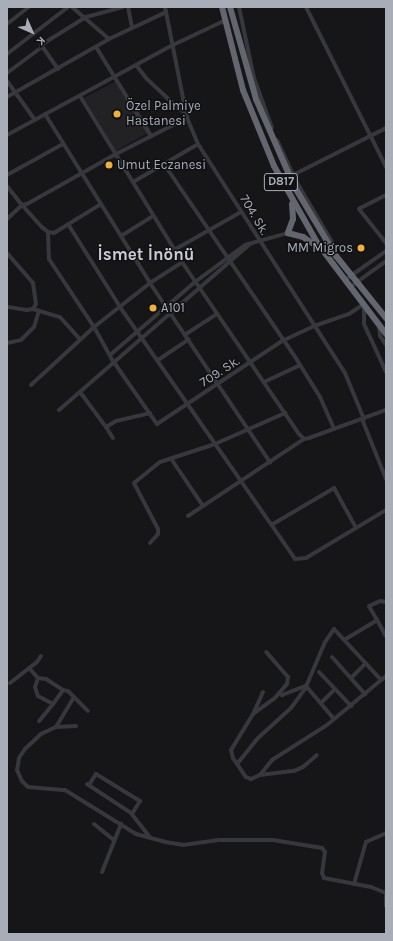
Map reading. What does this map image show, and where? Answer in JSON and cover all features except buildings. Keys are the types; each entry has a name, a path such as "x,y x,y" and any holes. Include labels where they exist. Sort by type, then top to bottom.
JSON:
{"highway":[{"name":"D817","path":"222,7 244,90 257,127 291,200 322,250 386,334"},
{"name":"D817","path":"230,7 256,100 273,144 294,186 336,256 386,318"},
{"path":"291,200 293,220 288,233 303,237 322,250"}],"street":[{"path":"7,24 29,7"},
{"path":"7,54 68,7"},
{"path":"72,7 86,17 109,39"},
{"path":"7,73 42,47 40,45 86,17 123,7"},
{"path":"128,7 132,27"},
{"path":"239,7 254,78 272,127 293,175 336,249 336,256"},
{"path":"306,7 386,167"},
{"path":"7,97 96,48 109,39 166,9"},
{"name":"704. Sk.","path":"166,9 187,118 198,144 257,240 345,373 386,479"},
{"path":"7,134 173,45 226,20"},
{"path":"42,47 58,69"},
{"path":"96,48 151,136"},
{"path":"136,65 180,110 186,112"},
{"path":"7,81 35,120"},
{"path":"80,96 198,287 304,438"},
{"path":"45,114 166,308 186,334 270,462"},
{"path":"7,219 22,205 116,154 187,118"},
{"path":"293,175 386,128"},
{"path":"7,175 63,144"},
{"path":"133,182 198,144"},
{"path":"164,164 209,229 282,341 300,365 320,397 334,429"},
{"path":"7,186 22,205 48,232 54,233 101,204"},
{"path":"386,195 359,209 386,243"},
{"path":"174,250 241,212"},
{"path":"121,236 153,216"},
{"path":"68,224 141,338 189,404 215,444 242,479 295,559 300,560 355,526 386,510"},
{"name":"709. Sk.","path":"48,232 49,259 94,327 113,361 157,424 220,385 282,341 314,326 349,314 364,304"},
{"path":"110,355 138,333 195,282 228,259 257,240 288,233"},
{"path":"345,280 386,251"},
{"path":"7,253 33,283 36,304 32,309"},
{"path":"58,410 170,313 228,259"},
{"path":"350,287 386,261"},
{"path":"31,384 94,327 150,283 182,262"},
{"path":"364,304 364,324 386,372"},
{"path":"7,306 27,310 32,309 60,317 80,339"},
{"path":"7,343 21,340 34,327 39,311"},
{"path":"186,334 217,314"},
{"path":"379,325 379,334 386,345"},
{"path":"158,360 189,339"},
{"path":"264,382 300,365"},
{"path":"80,392 113,438"},
{"path":"188,516 304,438 386,410"},
{"path":"106,427 116,421 150,413"},
{"path":"150,543 158,534 158,529 134,483 160,462 172,460 215,444 285,413"},
{"path":"172,460 203,506"},
{"path":"273,524 334,488 355,526"},
{"path":"386,602 380,601 369,606 386,636"},
{"path":"344,640 377,620"},
{"path":"237,764 258,738 291,708 306,686 325,642 334,629 382,680"},
{"path":"253,714 279,693 286,684 288,677 266,652"},
{"path":"10,683 41,656"},
{"path":"332,657 365,694"},
{"path":"351,678 366,663"},
{"path":"29,668 38,678 46,679 63,690 68,691 88,711"},
{"path":"319,672 351,706"},
{"path":"263,692 253,714 231,750 237,764 246,777 251,779 260,774 272,760 334,719 386,676"},
{"path":"38,678 35,687 38,696 53,704"},
{"path":"279,693 282,695 306,686"},
{"path":"306,686 334,719"},
{"path":"321,703 335,689"},
{"path":"39,721 63,690"},
{"path":"56,727 74,697"},
{"path":"76,726 56,727 36,738 19,758 17,770 22,781 28,787 65,790 136,834 183,845 219,840 273,840 322,848 325,852 322,873 324,878 372,887 386,893 386,906"},
{"path":"260,774 294,771 303,767 317,755"},
{"path":"132,814 140,801 96,774 88,785 132,814 151,838"},
{"path":"94,824 114,840"},
{"path":"102,872 121,824"},
{"path":"354,884 366,842 386,833"}],"shaded area":[{"name":"Özel Palmiye Hastanesi","path":"118,80 151,131 116,151 84,98"}],"place":[{"name":"Özel Palmiye Hastanesi","path":"117,114"},
{"name":"Umut Eczanesi","path":"109,165"},
{"name":"MM Migros","path":"361,248"},
{"name":"A101","path":"153,308"}],"district":[{"name":"İsmet İnönü","path":"146,255"}]}
